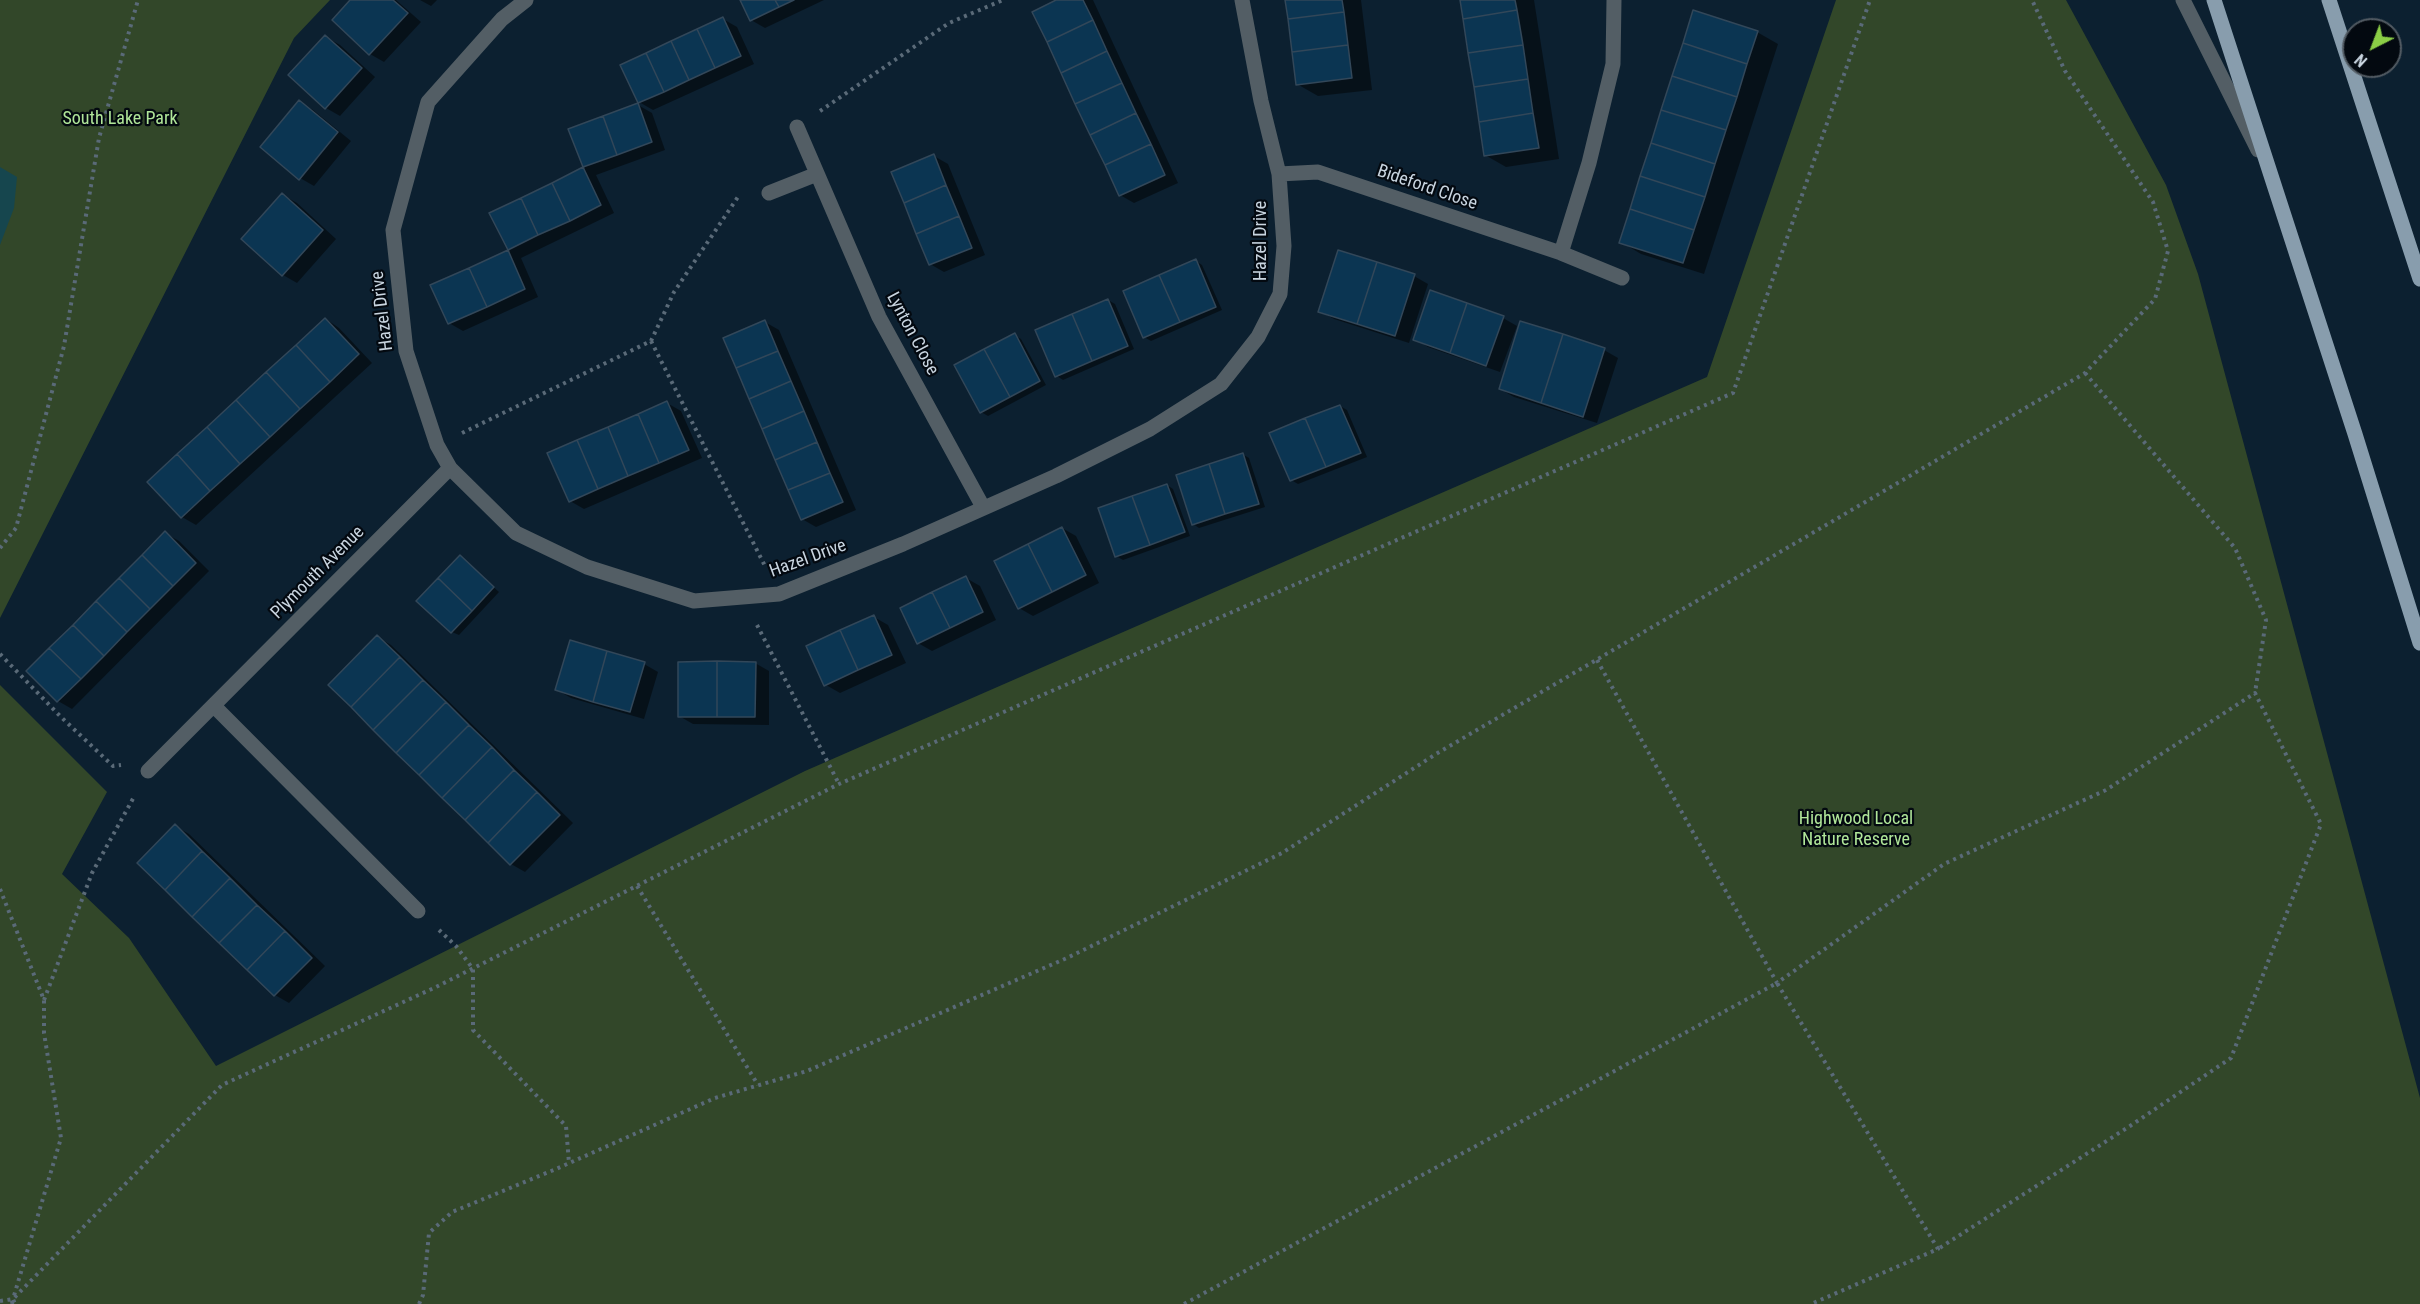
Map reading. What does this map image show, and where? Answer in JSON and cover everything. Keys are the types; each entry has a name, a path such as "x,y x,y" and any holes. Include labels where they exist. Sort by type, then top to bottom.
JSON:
{"main road":[{"path":"2214,0 2420,643"},
{"path":"2329,0 2420,279"}],"street":[{"name":"Hazel Drive","path":"526,0 502,19 428,102 393,230 406,351 437,445 450,468 516,533 587,567 694,601 779,594 903,544 1056,476 1150,429 1221,384 1257,337 1280,294 1284,246 1279,174 1261,101 1242,0"},
{"path":"1561,253 1589,163 1613,64 1614,0"},
{"path":"2183,0 2271,176"},
{"name":"Lynton Close","path":"797,127 879,317 984,507"},
{"name":"Bideford Close","path":"1279,174 1318,172 1561,253 1622,278"},
{"path":"769,193 817,174"},
{"name":"Plymouth Avenue","path":"148,771 450,468"},
{"path":"214,706 418,911"}],"path":[{"path":"0,548 16,528 64,346 99,138 138,0"},
{"path":"797,127 949,23 1003,0"},
{"path":"13,1302 222,1085 473,969 839,784 1733,393 1870,0"},
{"path":"419,1304 423,1295 429,1233 452,1212 715,1098 807,1071 1067,958 1282,853 1436,754 2085,373 2155,299 2168,251 2153,202 2065,71 2032,0"},
{"path":"437,445 651,341 674,292 747,185"},
{"path":"651,341 779,594"},
{"path":"1810,1304 1938,1249 2130,1126 2230,1058 2321,824 2255,693 2266,620 2235,548 2085,373"},
{"path":"743,597 839,784"},
{"path":"0,654 61,717 113,766 124,764 148,771 92,873 44,1000"},
{"path":"1597,660 1777,983 1938,1249"},
{"path":"1184,1304 1777,983 1944,864 2106,790 2255,693"},
{"path":"637,886 758,1085"},
{"path":"0,889 44,1000 45,1033 61,1138 13,1302"},
{"path":"418,911 456,946 473,969 473,1030 566,1126 569,1163"},
{"path":"0,1301 13,1302"}],"green space":[{"name":"South Lake Park","path":"0,0 330,0 294,38 0,618"},
{"name":"Highwood Local Nature Reserve","path":"1836,0 2066,0 2166,185 2198,274 2420,1098 2420,1304 0,1304 0,685 107,792 62,874 129,938 216,1066 805,771 1707,377"}],"shaded area":[{"path":"0,167 17,177 14,208 0,245"}],"building":[{"path":"350,0 393,0 408,13 369,55 332,20"},
{"path":"740,0 775,0 779,7 750,21"},
{"path":"775,0 794,0 779,7"},
{"path":"1056,0 1083,0 1093,20 1047,42 1032,12"},
{"path":"1285,0 1342,0 1344,12 1288,19"},
{"path":"1460,0 1515,0 1517,10 1463,19"},
{"path":"1517,10 1523,45 1468,53 1463,19"},
{"path":"1693,10 1758,31 1747,64 1683,43"},
{"path":"1344,12 1348,45 1292,52 1288,19"},
{"path":"723,17 741,56 715,68 697,29"},
{"path":"1093,20 1107,51 1061,73 1047,42"},
{"path":"697,29 715,68 689,80 671,41"},
{"path":"325,35 362,68 325,109 288,75"},
{"path":"671,41 689,80 664,92 646,53"},
{"path":"1683,43 1747,64 1737,97 1672,76"},
{"path":"1348,45 1352,78 1296,85 1292,52"},
{"path":"1523,45 1528,79 1474,87 1468,53"},
{"path":"1107,51 1122,83 1075,104 1061,73"},
{"path":"646,53 664,92 638,103 620,65"},
{"path":"1672,76 1737,97 1726,130 1661,110"},
{"path":"1528,79 1533,113 1479,122 1474,87"},
{"path":"1122,83 1136,113 1090,135 1075,104"},
{"path":"299,100 338,132 299,180 260,147"},
{"path":"638,103 652,142 617,155 603,116"},
{"path":"1661,110 1726,130 1715,164 1651,143"},
{"path":"1136,113 1151,144 1105,165 1090,135"},
{"path":"1533,113 1539,148 1484,156 1479,122"},
{"path":"603,116 617,155 583,167 568,129"},
{"path":"1651,143 1715,164 1705,197 1640,176"},
{"path":"1151,144 1165,175 1119,196 1105,165"},
{"path":"934,154 946,185 904,203 891,172"},
{"path":"583,167 601,205 570,221 552,183"},
{"path":"1640,176 1705,197 1694,230 1630,209"},
{"path":"552,183 570,221 538,235 521,198"},
{"path":"946,185 959,216 916,234 904,203"},
{"path":"282,193 323,230 282,276 241,239"},
{"path":"521,198 538,235 508,250 489,213"},
{"path":"1630,209 1694,230 1683,263 1619,243"},
{"path":"959,216 972,248 929,265 916,234"},
{"path":"508,250 525,289 487,307 469,268"},
{"path":"1338,250 1377,262 1357,324 1318,312"},
{"path":"1196,259 1216,307 1180,322 1159,275"},
{"path":"1377,262 1415,274 1395,336 1357,324"},
{"path":"469,268 487,307 448,324 430,285"},
{"path":"1159,275 1180,322 1143,338 1123,291"},
{"path":"1430,290 1467,303 1450,353 1413,340"},
{"path":"1108,299 1128,346 1092,361 1072,314"},
{"path":"1467,303 1504,316 1486,366 1450,353"},
{"path":"1072,314 1092,361 1055,377 1035,330"},
{"path":"325,318 359,354 330,382 296,345"},
{"path":"765,320 778,351 736,368 723,338"},
{"path":"1520,321 1563,334 1541,403 1499,389"},
{"path":"1015,333 1040,381 1010,397 984,349"},
{"path":"1563,334 1605,348 1583,417 1541,403"},
{"path":"296,345 330,382 300,409 266,372"},
{"path":"984,349 1010,397 980,413 954,365"},
{"path":"778,351 791,381 749,399 736,368"},
{"path":"266,372 300,409 270,437 236,400"},
{"path":"791,381 804,411 762,429 749,399"},
{"path":"236,400 270,437 240,464 207,427"},
{"path":"667,401 689,450 659,463 638,414"},
{"path":"1340,405 1361,453 1326,467 1305,418"},
{"path":"804,411 817,442 775,460 762,429"},
{"path":"638,414 659,463 628,476 608,427"},
{"path":"1305,418 1326,467 1290,481 1269,433"},
{"path":"207,427 240,464 210,491 177,454"},
{"path":"608,427 628,476 598,489 577,440"},
{"path":"577,440 598,489 569,502 547,453"},
{"path":"817,442 830,473 788,490 775,460"},
{"path":"1243,453 1259,504 1225,514 1209,464"},
{"path":"177,454 210,491 181,518 147,482"},
{"path":"1209,464 1225,514 1192,525 1176,475"},
{"path":"830,473 843,502 801,520 788,490"},
{"path":"1167,484 1185,532 1150,545 1132,496"},
{"path":"1132,496 1150,545 1115,557 1098,508"},
{"path":"1062,527 1086,575 1052,592 1028,544"},
{"path":"165,531 196,563 173,586 142,555"},
{"path":"1028,544 1052,592 1018,609 994,561"},
{"path":"142,555 173,586 150,609 119,578"},
{"path":"460,555 494,587 472,611 438,578"},
{"path":"966,576 983,612 950,628 932,592"},
{"path":"119,578 150,609 127,632 96,601"},
{"path":"438,578 472,611 451,633 416,601"},
{"path":"932,592 950,628 917,644 900,608"},
{"path":"96,601 127,632 104,656 73,625"},
{"path":"874,615 892,655 858,670 840,630"},
{"path":"73,625 104,656 81,679 49,648"},
{"path":"840,630 858,670 824,686 806,646"},
{"path":"377,635 400,657 351,707 328,685"},
{"path":"570,640 607,651 593,702 555,690"},
{"path":"49,648 81,679 57,702 26,671"},
{"path":"607,651 645,662 630,712 593,702"},
{"path":"400,657 423,680 373,730 351,707"},
{"path":"717,661 717,717 678,717 678,662"},
{"path":"717,661 756,662 755,717 717,717"},
{"path":"423,680 446,702 396,753 373,730"},
{"path":"446,702 469,725 419,775 396,753"},
{"path":"469,725 492,747 442,798 419,775"},
{"path":"492,747 514,770 465,820 442,798"},
{"path":"514,770 537,792 488,843 465,820"},
{"path":"537,792 560,815 510,865 488,843"},
{"path":"175,824 202,851 165,890 137,863"},
{"path":"202,851 230,878 192,917 165,890"},
{"path":"230,878 257,905 219,943 192,917"},
{"path":"257,905 285,931 247,970 219,943"},
{"path":"285,931 312,958 274,996 247,970"}]}
